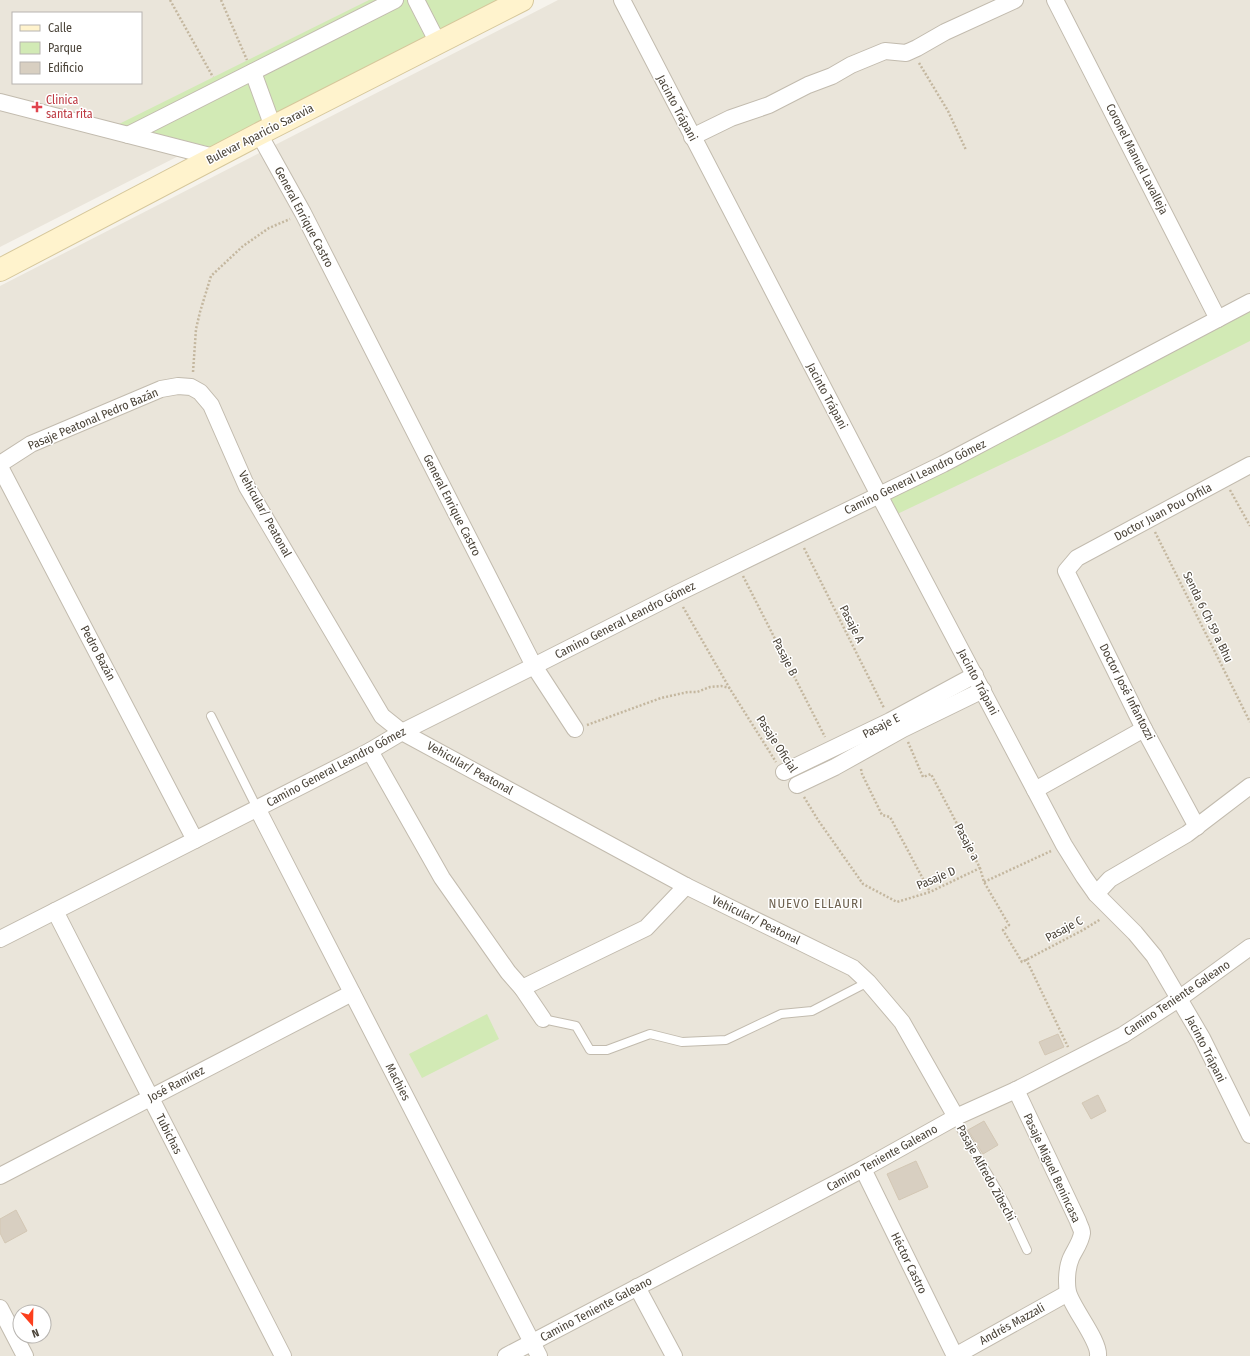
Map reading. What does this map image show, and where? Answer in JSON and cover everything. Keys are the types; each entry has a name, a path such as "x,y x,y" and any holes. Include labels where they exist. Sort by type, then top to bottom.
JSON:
{"street":[{"path":"128,135 395,0"},
{"path":"416,0 438,43"},
{"name":"Bulevar Aparicio Saravia","path":"0,270 266,130 522,0"},
{"name":"Jacinto Trápani","path":"622,0 879,495 1064,845 1096,894 1135,932 1154,956 1180,998 1202,1038 1250,1135"},
{"path":"692,137 731,118 769,105 808,85 832,76 851,65 885,51 906,53 945,32 1015,0"},
{"name":"Coronel Manuel Lavalleja","path":"1055,0 1218,319"},
{"name":"General Enrique Castro","path":"253,72 266,130 303,213 534,666 575,729"},
{"path":"0,102 214,157"},
{"name":"Camino General Leandro Gómez","path":"0,939 370,751 402,732 797,534 943,464 1250,302"},
{"name":"Pasaje Peatonal Pedro Bazán","path":"0,466 31,444 145,395 161,389 178,386 191,387"},
{"name":"Vehicular/ Peatonal","path":"191,387 200,392 211,405 247,487 382,716 402,732 686,886 852,968 868,982 902,1022 956,1117"},
{"name":"Pedro Bazán","path":"0,466 195,840"},
{"name":"Doctor Juan Pou Orfila","path":"1077,558 1250,466"},
{"name":"Doctor José Infantozzi","path":"1077,558 1066,571 1144,729 1197,828"},
{"name":"Pasaje E","path":"797,785 836,767 858,754 897,725 975,675"},
{"name":"Pasaje E","path":"784,772 832,750 983,690"},
{"path":"1035,790 1144,729"},
{"path":"832,750 836,767"},
{"path":"370,751 442,878 543,1019"},
{"path":"1096,894 1110,879 1188,834 1250,786"},
{"name":"Machies","path":"258,808 536,1349"},
{"path":"522,988 646,928 686,886"},
{"name":"Tubichas","path":"55,911 283,1356"},
{"name":"Camino Teniente Galeano","path":"506,1356 536,1349 637,1287 863,1170 956,1117 1016,1090 1123,1035 1180,998 1250,947"},
{"name":"José Ramírez","path":"0,1176 352,992"},
{"name":"Pasaje Miguel Benincasa","path":"1016,1090 1082,1232 1069,1264 1068,1292"},
{"name":"Héctor Castro","path":"863,1170 955,1356"},
{"path":"637,1287 674,1356"},
{"path":"1068,1292 1093,1341 1098,1352 1098,1356"},
{"name":"Andrés Mazzali","path":"955,1356 1068,1292"},
{"path":"0,1308 25,1356"}],"lane":[{"path":"211,716 258,808"},
{"path":"543,1019 576,1026 590,1050 607,1050 650,1034 682,1042 726,1040 781,1014 812,1011 868,982"},
{"name":"Pasaje Alfredo Zibechi","path":"956,1117 961,1129 1005,1203 1026,1250"}],"path":[{"path":"170,0 219,88"},
{"path":"221,0 253,72"},
{"path":"912,50 948,111 966,150"},
{"path":"191,387 196,329 211,276 243,246 269,228 303,213"},
{"path":"1224,479 1250,526"},
{"name":"Senda 6 Ch 59 a Bhu","path":"1149,519 1250,722"},
{"name":"Pasaje A","path":"797,534 897,725"},
{"name":"Pasaje B","path":"737,564 832,750"},
{"name":"Pasaje Oficial","path":"676,594 730,689 770,754 784,772"},
{"path":"575,729 661,698 688,692 697,692 710,687 721,686 730,689"},
{"name":"Pasaje a","path":"897,725 923,778 932,774 980,868 984,882 1009,925 1003,930 1022,962"},
{"path":"858,754 862,774 882,815 890,817 930,892"},
{"name":"Pasaje Oficial","path":"797,785 818,820 863,884 897,902"},
{"path":"984,882 1064,845"},
{"name":"Pasaje D","path":"897,902 930,892 980,868"},
{"name":"Pasaje C","path":"1022,962 1083,930 1113,911"},
{"path":"1026,959 1070,1052"}],"shaded area":[{"path":"0,0 485,0 0,247"},
{"path":"558,0 1250,0 1250,1356 0,1356 0,286"}],"green space":[{"path":"369,0 507,0 223,145 210,147 119,124"},
{"path":"1250,302 1250,341 1061,436 891,517 879,495"},
{"path":"487,1014 499,1039 422,1078 409,1054"}],"building":[{"path":"1058,1034 1064,1047 1045,1055 1039,1042"},
{"path":"1098,1095 1106,1111 1091,1119 1082,1103"},
{"path":"984,1121 998,1145 983,1154 968,1130"},
{"path":"916,1161 928,1187 899,1200 887,1174"},
{"path":"16,1210 27,1231 5,1243 0,1233 0,1219"}],"place":[{"name":"Clinica santa rita","path":"37,107"}],"district":[{"name":"NUEVO ELLAURI","path":"816,903"}]}
